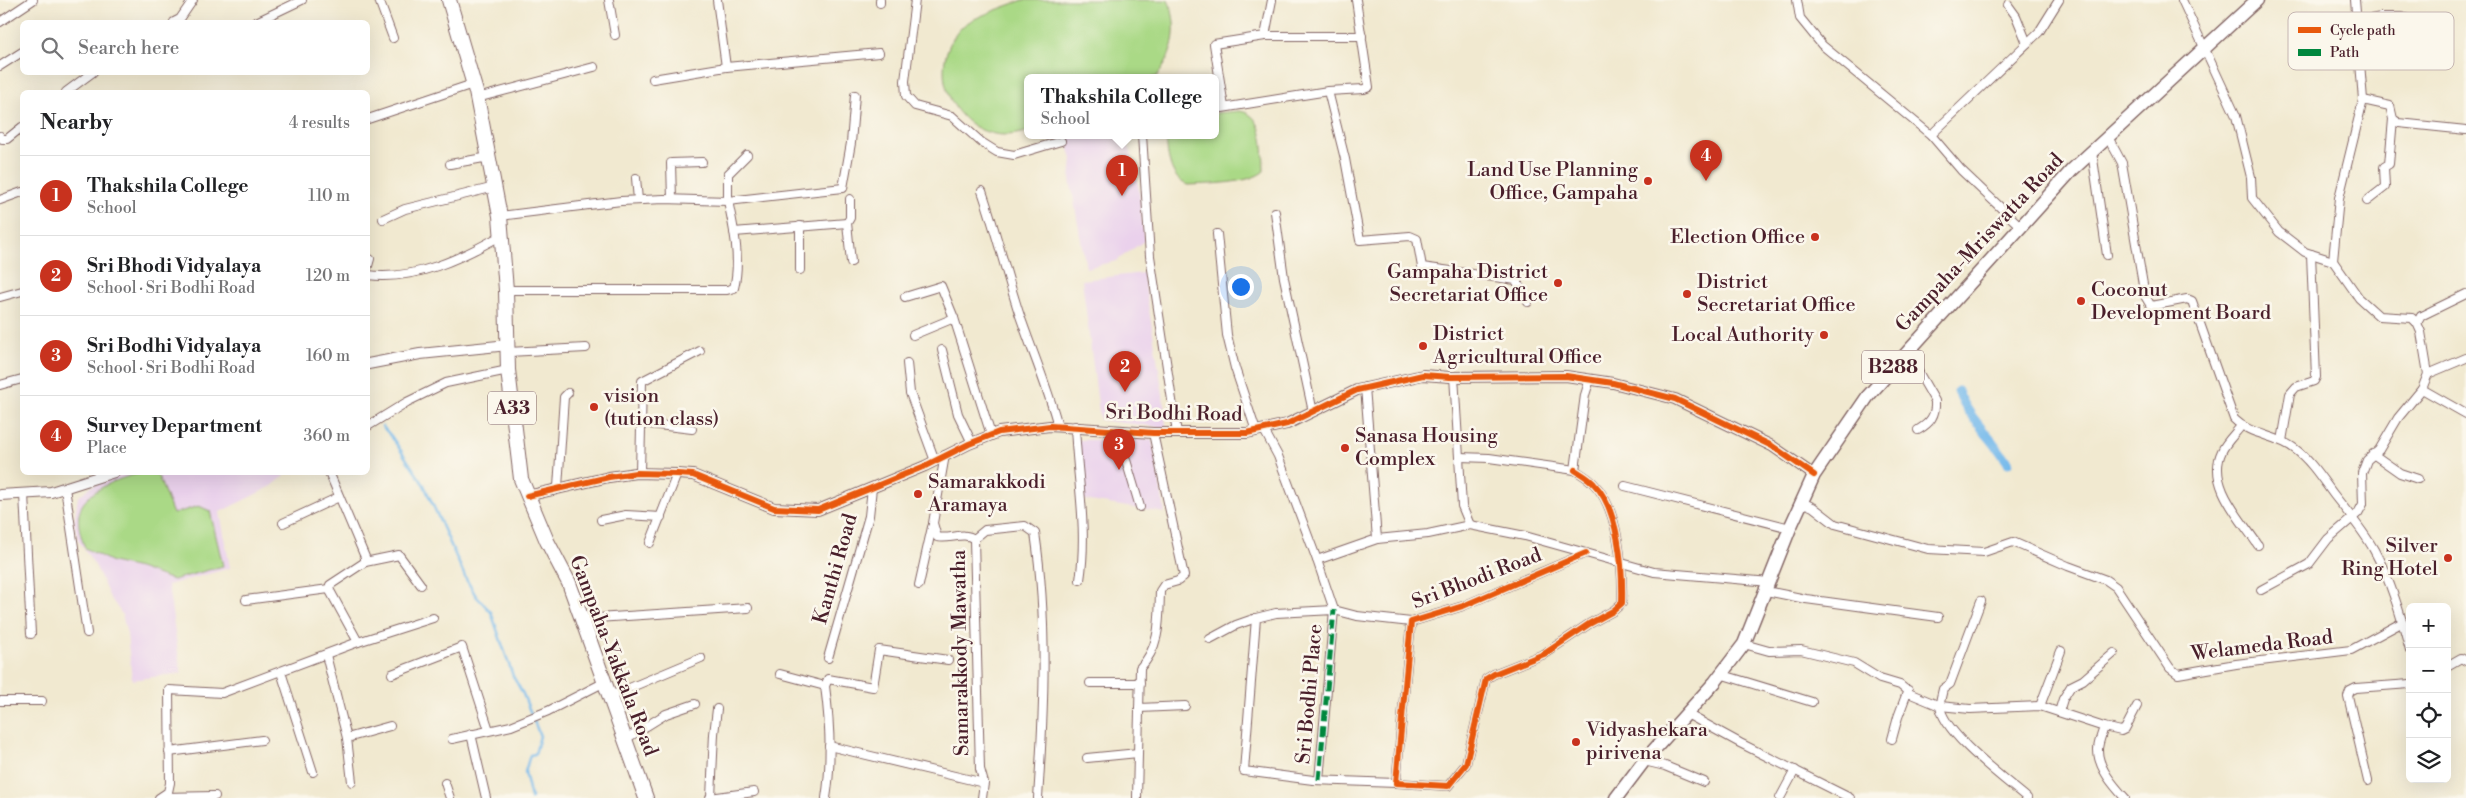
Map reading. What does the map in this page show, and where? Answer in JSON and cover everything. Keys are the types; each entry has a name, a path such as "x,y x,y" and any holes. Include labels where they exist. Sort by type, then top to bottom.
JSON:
{"highway":[{"name":"Gampaha-Yakkala Road","path":"449,0 477,98 500,216 506,290 508,370 521,479 526,496 569,583 646,798"}],"main road":[{"name":"Gampaha-Mriswatta Road","path":"1616,798 1644,761 1687,714 1744,644 1790,528 1814,476 1868,396 2020,226 2092,152 2257,0"}],"street":[{"path":"0,22 33,0"},
{"path":"178,20 193,0"},
{"path":"260,20 302,0"},
{"path":"379,0 393,38"},
{"path":"610,0 615,35"},
{"path":"717,0 726,67"},
{"path":"915,0 905,81 906,96 914,106 952,116 981,142 997,152 1014,155 1061,141"},
{"path":"1265,36 1272,0"},
{"path":"1220,108 1328,91 1370,87 1356,0"},
{"path":"1797,0 1800,18 1822,46 1931,135 1962,170 2020,226"},
{"path":"1931,135 2039,32 2060,0"},
{"path":"2182,0 2236,116 2251,177 2252,198 2279,232 2311,254 2333,261 2359,298 2379,316 2412,318 2417,323 2421,332 2428,374 2422,389 2398,418 2379,450 2367,460 2362,473 2363,504 2352,518 2328,539 2309,564 2261,590"},
{"path":"2008,5 2016,16 2027,43"},
{"path":"1217,74 1214,44 1265,36 1362,36"},
{"path":"653,79 726,67 879,52"},
{"path":"0,66 20,53"},
{"path":"477,98 594,67"},
{"path":"2333,261 2339,198 2363,100 2360,70"},
{"path":"69,90 89,75"},
{"path":"370,118 473,84"},
{"path":"1328,91 1345,159 1360,240 1410,236 1418,239 1422,267 1516,280 1528,302"},
{"path":"500,216 638,200 728,201 843,188 851,143 855,95"},
{"path":"2363,100 2390,106 2393,118 2389,164 2384,167 2385,187 2367,201"},
{"path":"2393,118 2399,123 2466,130"},
{"path":"0,136 2,139 7,139 20,129"},
{"path":"2108,136 2122,163 2145,296 2151,306 2187,299 2192,302 2230,410 2241,426 2282,441 2303,456 2352,518 2374,550 2383,568 2409,648"},
{"path":"1142,139 1150,256 1177,433"},
{"path":"2092,152 2107,255"},
{"path":"506,290 727,290 734,288 737,276 734,232 728,201 728,174 747,156"},
{"path":"450,164 489,157"},
{"path":"672,199 672,163 702,162"},
{"path":"636,178 638,200"},
{"path":"383,219 405,209 495,187"},
{"path":"982,191 1003,253 1019,312 1058,426"},
{"path":"0,200 20,193"},
{"path":"850,199 850,218 847,223 851,262"},
{"path":"1274,212 1284,278 1313,412"},
{"path":"734,232 847,223"},
{"path":"800,226 800,270"},
{"path":"1218,234 1227,335 1235,368 1260,431 1278,456 1334,610"},
{"path":"370,275 385,277 451,262 502,236"},
{"path":"2282,441 2290,394 2296,387 2314,381 2316,377 2311,254"},
{"path":"904,298 941,286 954,318 991,436"},
{"path":"0,297 20,292"},
{"path":"2417,323 2421,316 2466,294"},
{"path":"914,335 954,318"},
{"path":"370,364 420,354 508,348 586,348"},
{"path":"942,350 958,414 972,443"},
{"path":"640,473 642,381 700,351"},
{"path":"1904,354 1912,361 1935,401 1935,408 1929,423 1918,430"},
{"path":"2428,374 2466,358"},
{"path":"907,363 910,393 935,461"},
{"path":"370,425 407,402 446,383 508,370"},
{"name":"Sri Bodhi Road","path":"526,496 558,487 609,477 640,473 677,474 693,475 774,508 818,510 935,461 972,443 1017,429 1075,426 1153,433 1206,434 1260,431 1287,424 1364,387 1423,375 1521,374 1566,376 1675,399 1772,446 1814,476"},
{"path":"1454,376 1462,506 1470,525"},
{"path":"0,385 20,380"},
{"path":"1575,470 1585,396 1590,380"},
{"path":"1364,387 1377,539"},
{"path":"2422,389 2466,414"},
{"path":"558,487 564,396 568,393"},
{"path":"641,423 692,429"},
{"path":"1075,426 1076,468 1084,530 1080,580"},
{"path":"2241,426 2222,449 2219,463 2220,483 2224,495 2258,545"},
{"path":"1117,430 1140,507"},
{"path":"1137,798 1140,668 1150,657 1158,633 1160,591 1164,585 1178,581 1184,576 1153,433"},
{"path":"2374,454 2400,473 2418,479"},
{"path":"919,585 945,456"},
{"path":"1256,618 1244,771 1319,780 1448,786 1466,764 1486,679 1544,654 1613,611 1622,603 1621,564 1617,533 1605,500 1595,484 1575,470 1489,458 1460,457"},
{"path":"650,543 677,474"},
{"path":"0,495 24,494 64,488 105,475"},
{"path":"330,475 363,548 365,562"},
{"path":"1625,486 1790,528"},
{"path":"64,488 87,633"},
{"name":"Kanthi Road","path":"828,658 869,516 872,488"},
{"path":"24,494 31,634"},
{"path":"283,523 340,497"},
{"name":"Welameda Road","path":"1801,502 1813,507 1835,524 1915,546 1970,553 1984,552 1993,547 2013,542 2050,559 2106,580 2116,587 2170,668 2178,674 2228,664 2351,650 2402,622"},
{"path":"600,520 626,516 661,517"},
{"name":"Samarakkody Mawatha","path":"933,523 937,537 970,535 974,538 980,769 984,783 982,798"},
{"path":"1317,560 1377,539 1428,534 1470,525 1525,536 1654,572 1768,586 1806,599 1877,607 1938,617"},
{"path":"974,538 985,530 1025,526 1035,533 1040,566 1044,700 1038,798"},
{"name":"Sri Bhodi Road","path":"1396,783 1411,622 1463,606 1586,553"},
{"path":"329,589 330,585 365,562 399,554 421,585"},
{"path":"246,600 329,589"},
{"path":"329,589 358,642"},
{"path":"1981,601 1950,684 1943,689 1940,706 1948,725 1958,738 2027,798"},
{"path":"582,619 748,608"},
{"path":"1210,639 1236,625 1276,613 1334,610 1357,616 1411,622"},
{"name":"Sri Bodhi Place","path":"1319,780 1334,610"},
{"path":"161,797 168,792 170,783 169,690 222,693 358,642 433,618"},
{"path":"1744,644 1768,651 1800,650 1854,663 1880,679 1900,685 1911,694 1940,706 1970,709 2040,706 2121,731 2125,729 2137,706"},
{"path":"392,674 462,647 489,730"},
{"path":"826,798 829,776 829,716 825,686 828,679 873,687 879,650 948,660"},
{"path":"2040,706 2060,651"},
{"path":"2059,712 2070,686 2083,680 2114,653"},
{"path":"326,655 347,738 352,782"},
{"path":"452,739 511,726 606,690 701,658"},
{"path":"2451,664 2461,658 2466,661"},
{"path":"281,672 313,772"},
{"path":"780,674 825,686"},
{"path":"1720,674 1812,702"},
{"path":"1090,683 1140,682"},
{"path":"2368,781 2348,696 2350,691 2356,688 2406,684"},
{"path":"1892,739 1908,690"},
{"path":"0,702 42,701"},
{"path":"624,740 666,714 695,704"},
{"path":"1139,708 1186,706"},
{"path":"717,709 711,798 754,792"},
{"path":"1687,714 1850,798"},
{"path":"347,738 390,726"},
{"path":"2104,727 2098,749 2099,755 2111,781 2125,798"},
{"path":"471,734 486,798"},
{"path":"169,752 262,740"},
{"path":"829,746 984,783"},
{"path":"1086,758 1138,753"},
{"path":"1644,761 1665,766 1704,782"},
{"path":"1780,798 1795,770"},
{"path":"445,783 450,798"},
{"path":"161,797 215,796"}],"shaded area":[{"path":"1066,139 1126,139 1139,189 1144,241 1116,261 1086,268 1070,179 1072,159"},
{"path":"1143,273 1163,395 1166,428 1100,420 1082,280"},
{"path":"1152,439 1165,513 1084,500 1077,440"},
{"path":"122,475 286,475 272,486 220,512 230,568 168,585 181,673 132,680 127,634 122,614 109,596 96,567 78,540 74,523 78,497 90,487"}],"green space":[{"path":"1023,0 1168,0 1174,20 1174,30 1171,50 1158,74 1024,74 1024,132 1004,135 983,131 966,120 953,104 946,85 944,65 950,44 963,26 982,16"},
{"path":"1240,111 1255,119 1259,126 1263,144 1264,171 1249,179 1239,181 1188,185 1182,182 1173,171 1166,139 1219,139 1219,113"},
{"path":"134,475 156,475 159,478 173,514 199,506 210,511 223,566 173,580 139,568 112,562 85,548 79,524 80,510 84,502 108,484"}],"waterway":[{"path":"1958,391 1968,411 2008,463"},
{"path":"382,426 391,436 424,485 466,579 476,596 491,612 513,676 523,694 540,736 535,754 530,755 525,772 531,798"}],"marked path":[{"path":"1319,780 1334,610"}],"cycle path":[{"path":"527,496 609,477 636,473 677,474 693,475 774,508 818,510 925,466 969,444 999,432 1050,426 1153,433 1247,433 1287,424 1357,390 1423,375 1450,377 1566,376 1613,383 1675,399 1772,446 1814,475"},
{"path":"1575,470 1594,484 1609,508 1618,540 1622,574 1622,603 1613,611 1589,624 1544,654 1486,679 1466,764 1448,786 1396,783 1411,622 1463,606 1586,553"}],"place":[{"name":"Land Use Planning Office, Gampaha","path":"1648,181"},
{"name":"Survey Department","path":"1706,181"},
{"name":"Thakshila College","path":"1122,196"},
{"name":"Election Office","path":"1815,237"},
{"name":"Gampaha District Secretariat Office","path":"1558,283"},
{"name":"District Secretariat Office","path":"1687,294"},
{"name":"Coconut Development Board","path":"2081,301"},
{"name":"Local Authority","path":"1824,335"},
{"name":"District Agricultural Office","path":"1423,346"},
{"name":"Sri Bhodi Vidyalaya","path":"1125,392"},
{"name":"vision (tution class)","path":"594,407"},
{"name":"Sanasa Housing Complex","path":"1345,448"},
{"name":"Sri Bodhi Vidyalaya","path":"1119,470"},
{"name":"Samarakkodi Aramaya","path":"918,494"},
{"name":"Silver Ring Hotel","path":"2448,558"},
{"name":"Vidyashekara pirivena","path":"1576,742"}]}
